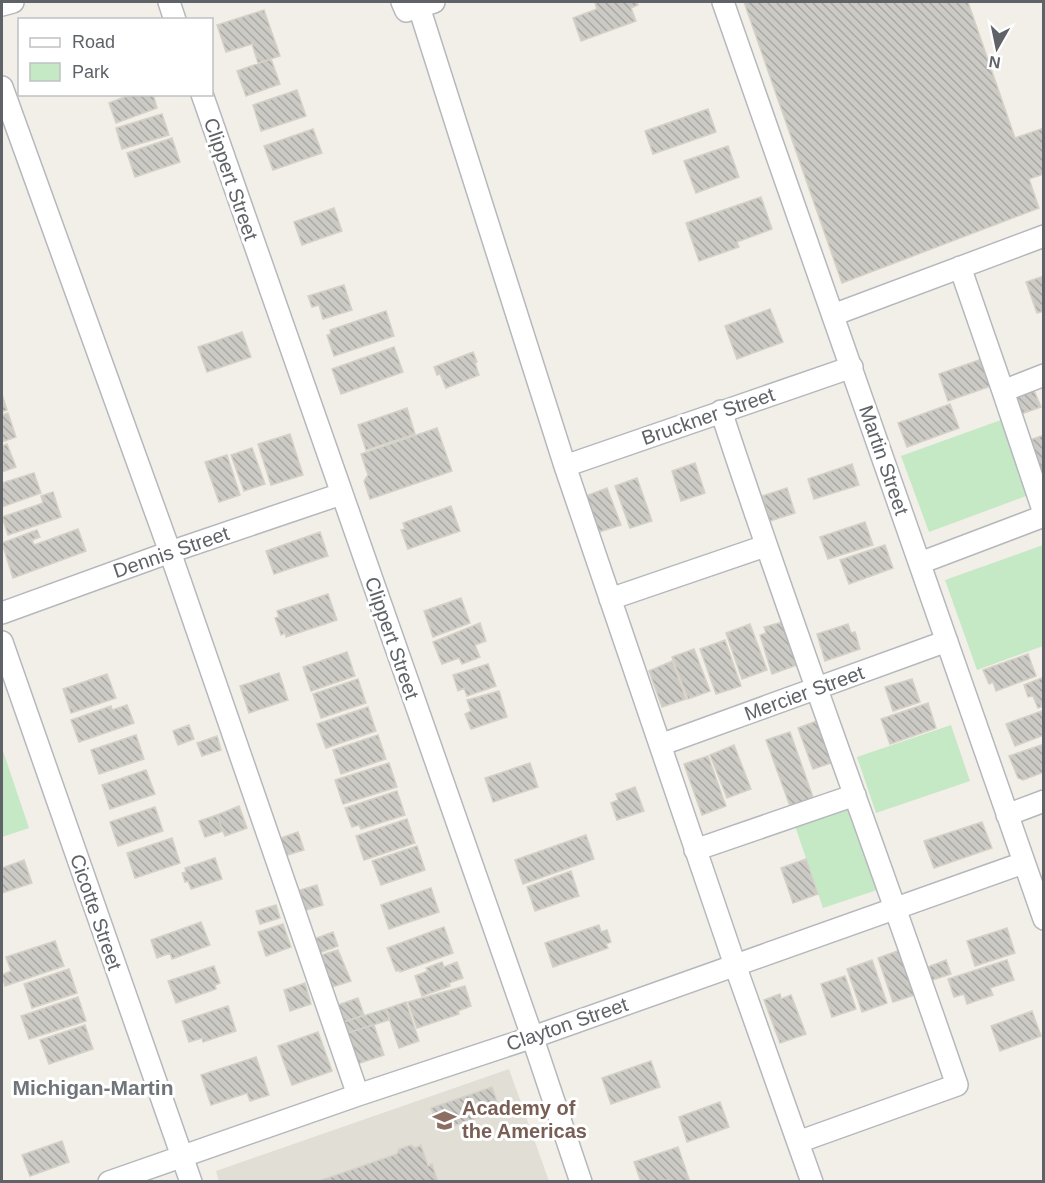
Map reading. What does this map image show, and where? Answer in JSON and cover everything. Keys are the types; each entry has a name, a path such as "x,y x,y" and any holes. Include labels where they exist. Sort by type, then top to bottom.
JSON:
{"street":[{"path":"2,5 13,2"},
{"path":"169,2 174,18"},
{"name":"Martin Street","path":"723,2 1044,919"},
{"path":"418,3 565,466 695,850 812,1182"},
{"path":"2,87 170,552 358,1095"},
{"name":"Clippert Street","path":"203,96 581,1182"},
{"path":"833,315 1044,236"},
{"path":"920,563 1044,515 960,267"},
{"name":"Bruckner Street","path":"565,466 852,367"},
{"path":"1003,391 1044,375"},
{"path":"721,411 765,546 896,906 957,1085 798,1142"},
{"name":"Dennis Street","path":"2,613 170,552 341,494"},
{"path":"610,599 765,546"},
{"name":"Mercier Street","path":"660,745 947,641"},
{"name":"Cicotte Street","path":"2,642 191,1182"},
{"path":"695,850 855,795"},
{"path":"1007,815 1044,801"},
{"name":"Clayton Street","path":"109,1182 735,965 1023,862"}],"shaded area":[{"name":"Academy of the Americas","path":"509,1069 549,1181 219,1182 216,1171"}],"green space":[{"path":"1001,420 1029,495 929,532 901,456"},
{"path":"1043,545 1043,646 977,670 945,580"},
{"path":"951,725 970,781 876,813 857,757"},
{"path":"2,748 29,828 2,837"},
{"path":"851,804 880,889 823,908 794,823"}],"building":[{"path":"636,2 638,5 631,8 636,21 581,41 573,18 597,9 595,3"},
{"path":"744,2 968,2 1015,138 1044,128 1044,174 1029,179 1039,208 842,283"},
{"path":"264,10 280,56 258,63 252,44 226,52 217,25"},
{"path":"271,59 280,84 246,96 237,71"},
{"path":"297,90 306,116 261,131 253,105"},
{"path":"127,96 154,96 157,108 116,123 109,103"},
{"path":"708,109 716,132 653,154 645,131"},
{"path":"162,114 169,135 122,149 116,128"},
{"path":"313,129 322,153 273,170 264,146"},
{"path":"172,138 180,162 135,177 127,153"},
{"path":"728,146 739,177 696,193 684,161"},
{"path":"761,197 772,229 737,242 739,247 699,261 686,223"},
{"path":"334,208 342,231 302,245 294,222"},
{"path":"1044,276 1044,311 1037,313 1026,282"},
{"path":"344,285 352,310 323,319 319,305 312,307 308,296"},
{"path":"770,309 783,342 737,359 725,326"},
{"path":"386,311 394,336 334,356 327,335 331,334 330,330"},
{"path":"242,332 251,357 207,372 198,347"},
{"path":"394,347 403,372 341,394 332,369"},
{"path":"473,352 479,375 446,388 434,367"},
{"path":"982,359 991,386 948,401 939,374"},
{"path":"1033,388 1041,407 1021,414 1014,395"},
{"path":"2,394 7,410 2,412"},
{"path":"950,404 959,428 907,447 898,423"},
{"path":"407,408 415,434 366,450 358,425"},
{"path":"8,413 16,437 2,442 2,415"},
{"path":"437,428 452,471 370,499 364,481 368,475 361,454"},
{"path":"290,434 303,475 271,485 258,444"},
{"path":"1044,435 1044,477 1030,440"},
{"path":"7,444 16,467 2,472 2,446"},
{"path":"252,448 265,484 244,491 231,455"},
{"path":"227,455 240,495 219,502 205,462"},
{"path":"695,463 705,493 681,501 672,471"},
{"path":"852,464 859,485 814,499 808,479"},
{"path":"34,473 41,493 2,507 2,483"},
{"path":"637,478 652,521 630,528 615,486"},
{"path":"607,488 621,525 599,532 586,496"},
{"path":"787,488 795,513 770,521 762,496"},
{"path":"53,492 61,517 8,535 2,517 43,503 41,496"},
{"path":"451,506 460,531 408,549 401,530 405,529 403,523"},
{"path":"865,522 873,545 828,559 820,537"},
{"path":"78,529 86,551 13,578 2,543 37,530 40,537 32,540 34,545"},
{"path":"320,532 328,556 274,574 266,551"},
{"path":"885,545 893,568 849,584 840,560"},
{"path":"328,594 337,620 286,637 285,633 281,635 275,618 279,617 277,611"},
{"path":"461,598 470,623 433,637 424,611"},
{"path":"783,622 797,665 772,674 760,635 766,633 764,627"},
{"path":"480,623 486,641 475,645 480,657 462,664 459,658 442,664 433,642"},
{"path":"750,624 767,670 742,679 726,633"},
{"path":"848,624 851,633 855,632 860,649 825,661 817,634"},
{"path":"725,640 741,686 716,694 700,649"},
{"path":"694,649 710,691 688,699 672,657"},
{"path":"347,652 355,676 311,691 303,667"},
{"path":"1028,654 1036,676 996,691 993,682 989,684 983,670"},
{"path":"672,661 686,699 662,707 649,671"},
{"path":"488,664 496,686 467,696 464,688 458,691 453,675"},
{"path":"279,673 288,700 249,713 240,686"},
{"path":"107,674 116,698 71,713 63,689"},
{"path":"1044,677 1044,706 1038,708 1033,696 1028,697 1024,685"},
{"path":"358,679 366,703 321,718 313,694"},
{"path":"912,679 920,702 893,711 885,687"},
{"path":"499,691 507,717 471,729 465,714 471,711 467,700"},
{"path":"928,703 936,728 890,744 881,719"},
{"path":"127,705 134,723 79,742 71,720 111,706 112,710"},
{"path":"368,707 376,731 326,748 317,724"},
{"path":"1044,710 1044,735 1015,746 1006,724"},
{"path":"822,719 837,761 813,769 798,728"},
{"path":"189,725 194,739 178,745 173,731"},
{"path":"790,732 814,800 791,809 766,740"},
{"path":"136,735 144,759 99,774 91,750"},
{"path":"378,735 386,759 341,774 333,750"},
{"path":"217,736 221,750 202,756 197,743"},
{"path":"1044,744 1044,772 1023,780 1018,778 1009,756"},
{"path":"734,745 751,789 727,798 710,755"},
{"path":"708,756 726,806 702,815 684,764"},
{"path":"389,763 397,787 343,804 335,780"},
{"path":"530,763 538,787 493,802 485,778"},
{"path":"146,770 155,794 110,809 102,785"},
{"path":"635,787 644,811 617,820 611,803 618,800 616,794"},
{"path":"397,791 405,815 361,829 359,825 352,827 345,808"},
{"path":"239,806 247,828 225,836 217,815"},
{"path":"155,807 163,831 118,846 110,822"},
{"path":"217,815 223,831 205,837 199,821"},
{"path":"407,819 415,843 364,860 356,836"},
{"path":"982,822 992,848 934,868 924,841"},
{"path":"298,832 304,850 284,856 278,839"},
{"path":"586,835 594,859 523,884 515,860"},
{"path":"172,838 180,863 135,878 127,853"},
{"path":"417,846 425,870 381,885 372,861"},
{"path":"215,858 222,879 191,889 182,873 186,872 185,868"},
{"path":"806,859 818,894 793,903 781,868"},
{"path":"24,860 32,883 2,893 2,868"},
{"path":"571,871 579,896 535,911 527,887"},
{"path":"317,885 323,905 303,911 297,891"},
{"path":"431,888 439,912 389,929 381,905"},
{"path":"276,905 280,918 260,924 256,911"},
{"path":"201,922 210,945 172,959 170,953 157,958 151,940"},
{"path":"283,924 291,947 266,956 258,932"},
{"path":"599,925 601,932 607,930 611,942 606,944 608,948 553,967 545,943"},
{"path":"444,927 453,953 400,972 400,970 396,971 387,948"},
{"path":"1007,928 1015,953 975,966 967,941"},
{"path":"333,932 338,946 319,953 314,939"},
{"path":"55,941 64,966 5,986 2,975 11,971 6,957"},
{"path":"903,949 918,994 893,1002 878,958"},
{"path":"338,950 351,981 329,988 318,956"},
{"path":"872,960 887,1003 862,1012 847,969"},
{"path":"946,960 951,974 932,980 928,967"},
{"path":"1007,960 1014,980 990,988 993,995 967,1004 964,994 954,997 948,979"},
{"path":"442,962 444,967 457,962 463,978 449,983 450,986 422,996 415,976 428,971 426,968"},
{"path":"214,966 220,983 215,985 216,989 176,1003 168,981"},
{"path":"69,969 77,993 32,1008 24,984"},
{"path":"845,976 856,1009 832,1017 821,984"},
{"path":"305,983 311,1004 290,1011 284,990"},
{"path":"465,986 471,1006 458,1011 459,1014 417,1028 408,1002"},
{"path":"780,994 781,999 791,995 806,1034 780,1043 764,1000"},
{"path":"78,997 86,1021 29,1039 21,1016"},
{"path":"358,998 364,1015 340,1023 335,1006"},
{"path":"406,1002 419,1041 399,1048 386,1009"},
{"path":"228,1006 236,1031 203,1042 202,1038 189,1042 182,1021"},
{"path":"386,1009 389,1020 344,1034 340,1023"},
{"path":"1032,1011 1041,1036 1000,1051 991,1026"},
{"path":"85,1025 93,1049 49,1064 40,1040"},
{"path":"374,1025 384,1055 354,1065 344,1034"},
{"path":"318,1032 332,1071 292,1085 278,1046"},
{"path":"256,1057 269,1095 250,1101 247,1093 211,1105 201,1075"},
{"path":"651,1061 660,1087 611,1104 602,1078"},
{"path":"492,1087 500,1110 439,1131 431,1108"},
{"path":"720,1102 729,1127 687,1142 679,1117"},
{"path":"62,1141 69,1162 30,1176 22,1155"},
{"path":"411,1145 415,1148 421,1145 428,1166 432,1164 438,1182 316,1182 397,1154 399,1149"},
{"path":"678,1147 690,1182 668,1182 668,1180 641,1182 634,1162"}],"place":[{"name":"Academy of the Americas","path":"444,1120"}],"district":[{"name":"Michigan-Martin","path":"93,1088"}]}
